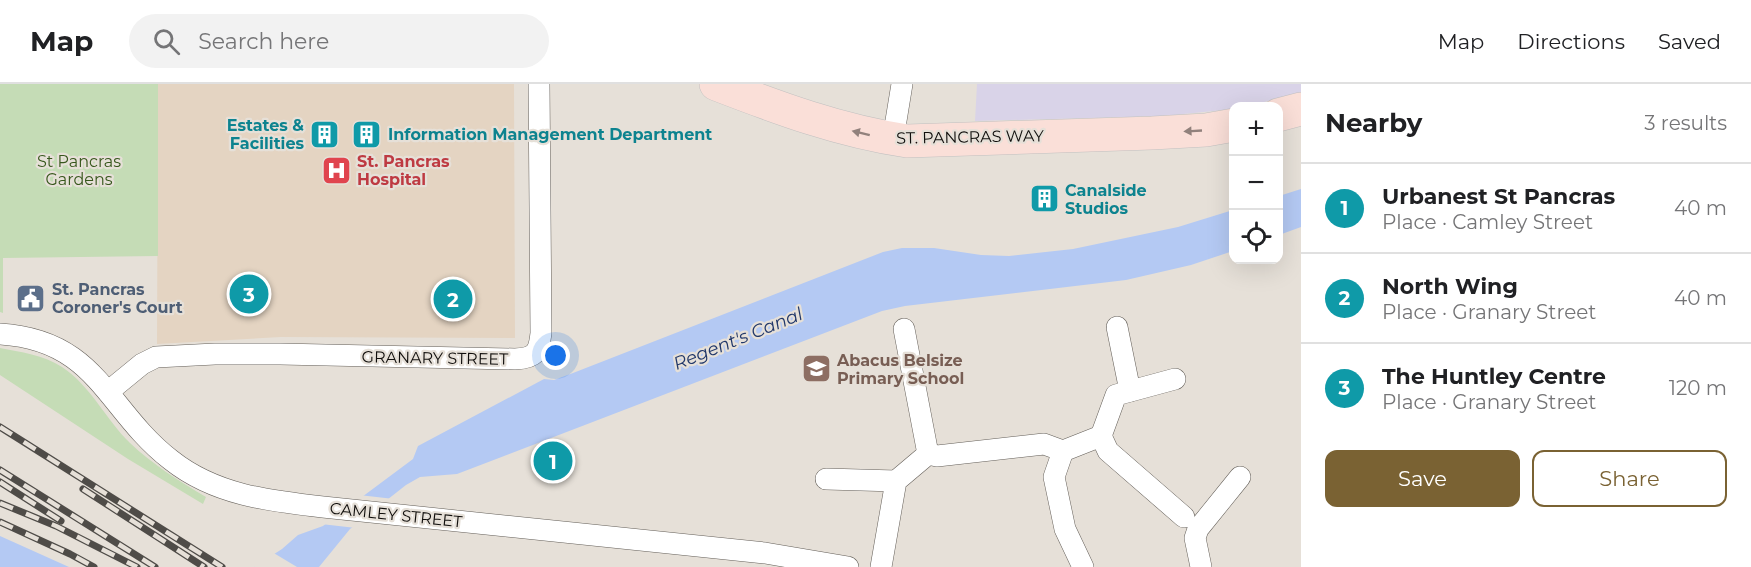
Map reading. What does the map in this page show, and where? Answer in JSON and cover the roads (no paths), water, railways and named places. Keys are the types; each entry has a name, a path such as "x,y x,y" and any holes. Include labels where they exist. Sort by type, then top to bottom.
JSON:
{"main road":[{"name":"ST. PANCRAS WAY","path":"716,84 810,119 911,142 1152,133 1206,130 1229,126"},
{"path":"1283,114 1301,110"}],"street":[{"name":"GRANARY STREET","path":"109,391 142,364 156,357 280,354 526,359 535,354 541,333 539,84"},
{"path":"892,139 903,84"},
{"path":"1117,327 1130,391"},
{"path":"904,329 928,454"},
{"name":"CAMLEY STREET","path":"0,334 39,340 59,349 86,368 109,391 148,440 186,471 226,490 252,498 765,553 848,567"},
{"path":"1175,379 1116,395 1101,436 1108,451 1191,523 1201,567"},
{"path":"928,454 937,456 1044,444 1063,451 1101,436"},
{"path":"1063,451 1054,477 1065,529 1083,567"},
{"path":"880,567 896,481 928,454"},
{"path":"1191,523 1240,477"},
{"path":"826,479 896,481"}],"water":[{"path":"1301,189 1301,227 1283,234 1283,210 1283,195"},
{"name":"Regent's Canal","path":"1229,211 1229,252 1191,265 1126,280 905,306 882,311 457,474 420,477 406,485 350,529 319,567 254,567 282,549 298,535 323,526 413,459 418,446 544,379 554,380 573,373 883,252 902,248 934,248 981,255 1009,256 1073,249 1178,227"},
{"path":"0,536 69,567 0,567"}],"railway":[{"path":"0,427 222,567"},
{"path":"0,470 155,567"},
{"path":"0,482 61,521"},
{"path":"83,489 204,567"},
{"path":"0,503 56,526 137,567"},
{"path":"0,522 94,567"}],"place":[{"name":"Estates & Facilities","path":"325,134"},
{"name":"Information Management Department","path":"367,134"},
{"name":"St. Pancras Hospital","path":"336,170"},
{"name":"Canalside Studios","path":"1044,199"},
{"name":"The Huntley Centre","path":"249,294"},
{"name":"St. Pancras Coroner's Court","path":"31,298"},
{"name":"North Wing","path":"453,299"},
{"name":"Abacus Belsize Primary School","path":"816,369"},
{"name":"Urbanest St Pancras","path":"553,461"}],"park label":[{"name":"St Pancras Gardens","path":"79,170"}]}
